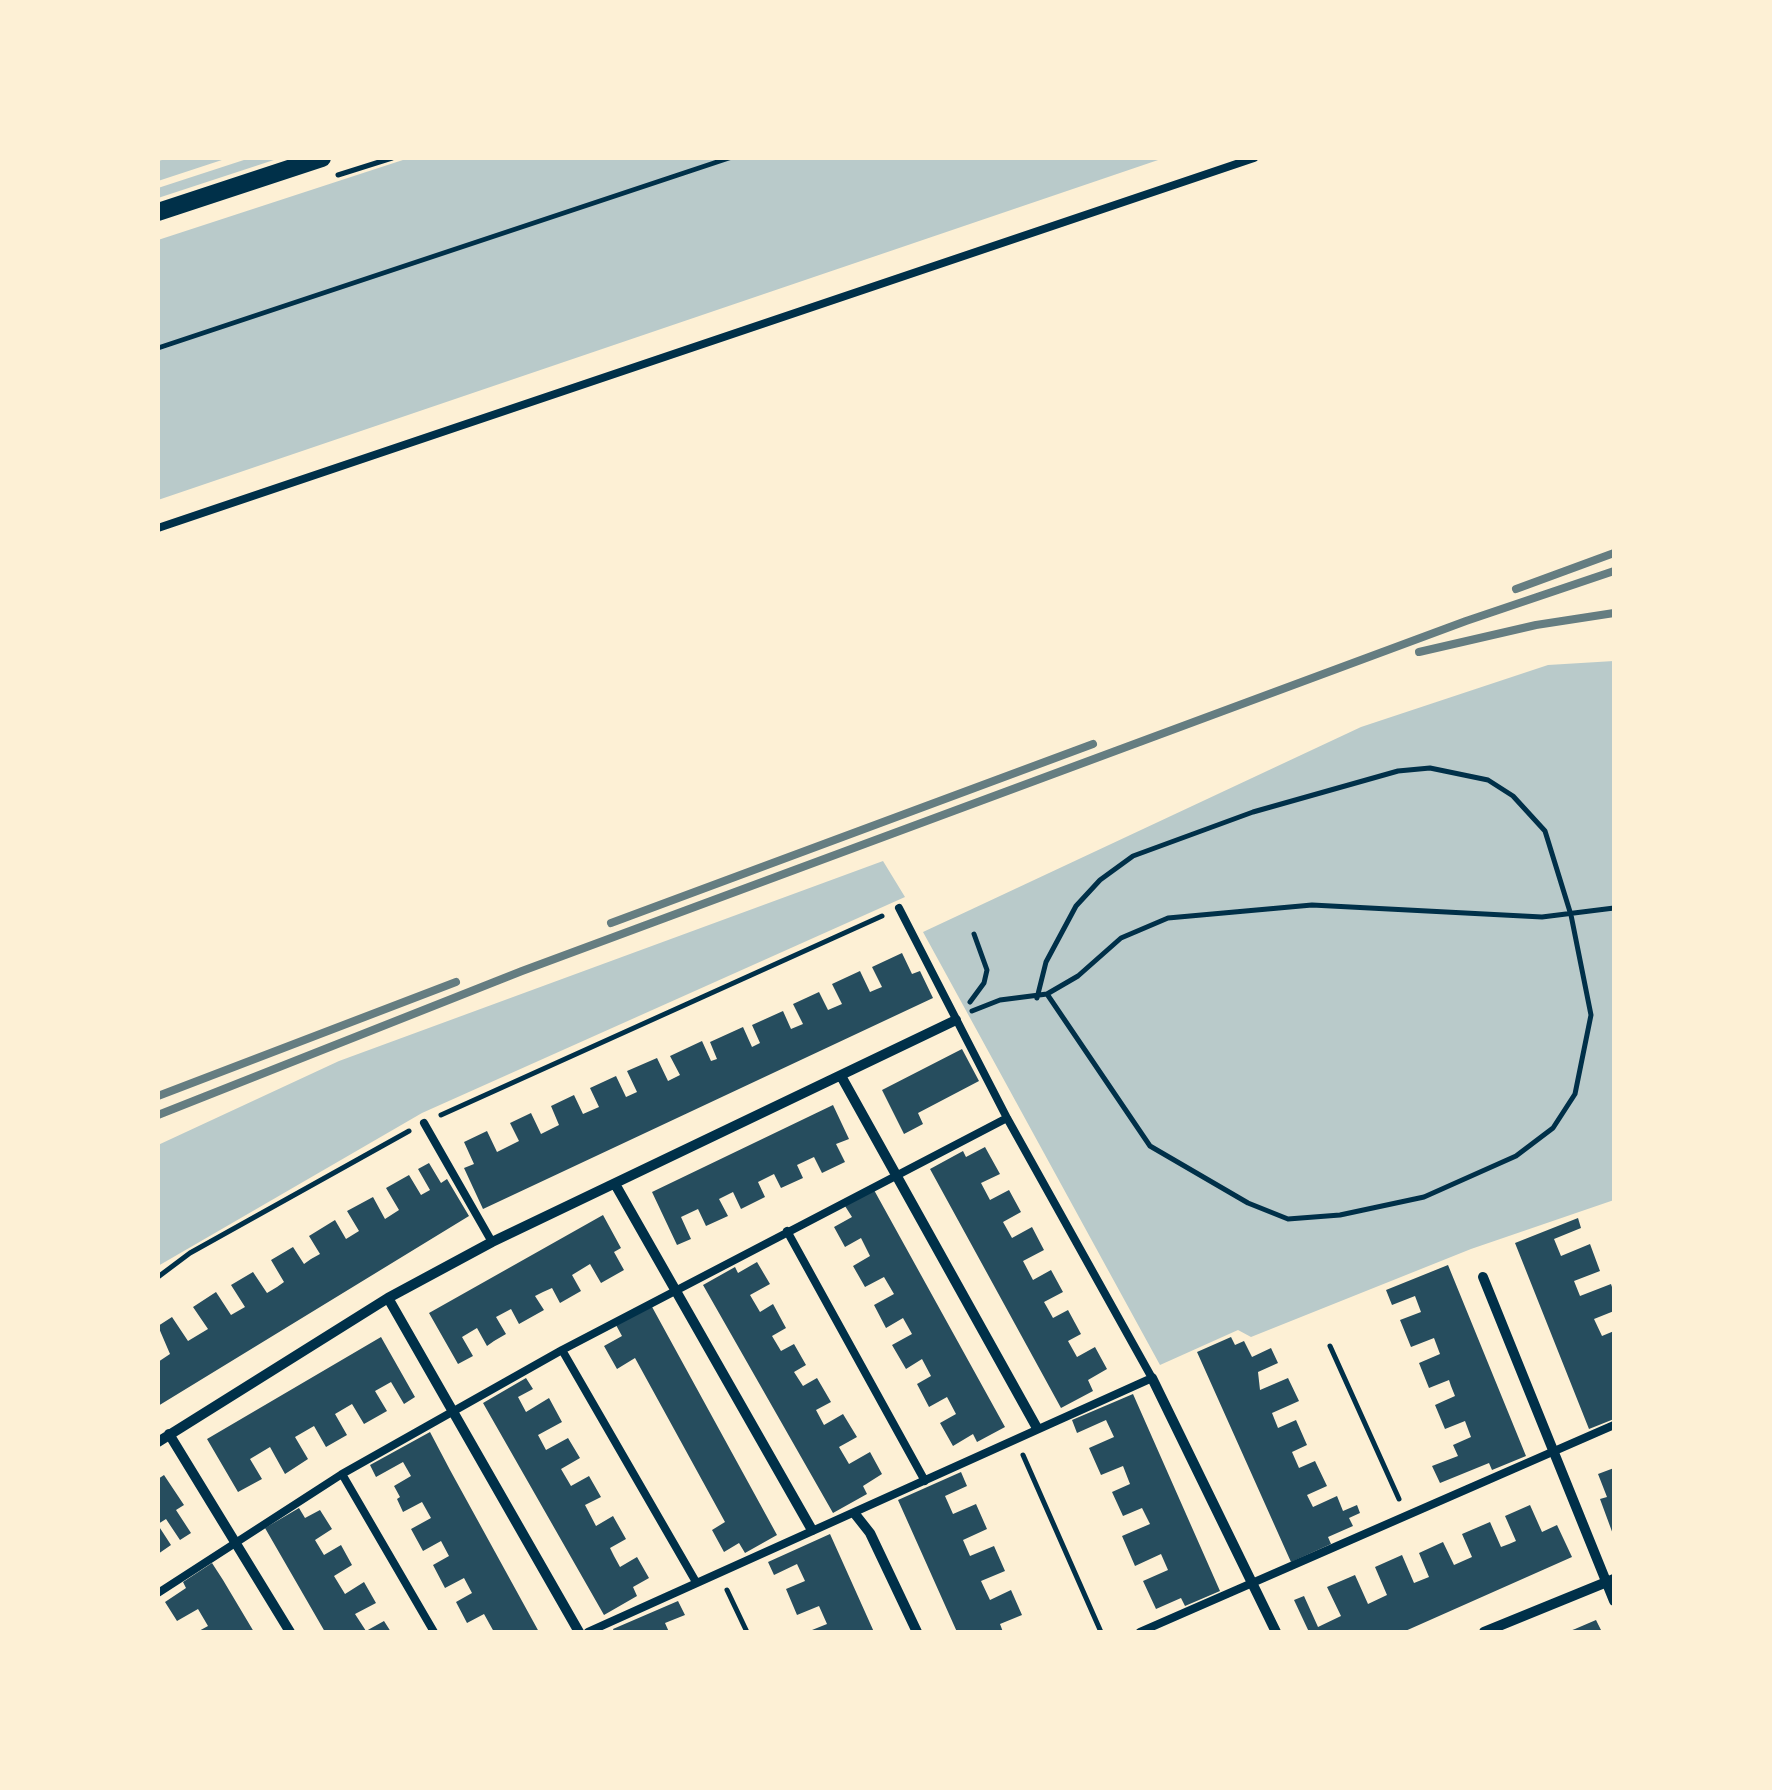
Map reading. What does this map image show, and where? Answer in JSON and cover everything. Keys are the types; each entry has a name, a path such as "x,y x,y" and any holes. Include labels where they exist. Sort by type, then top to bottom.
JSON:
{"street":[{"path":"158,212 322,158"},
{"path":"158,1442 388,1298 492,1242 956,1020"},
{"path":"841,1076 1037,1428"},
{"path":"615,1184 812,1530"},
{"path":"1483,1277 1610,1581 1614,1601"},
{"path":"388,1298 579,1632"},
{"path":"1152,1378 1276,1632"},
{"path":"168,1434 290,1632"},
{"path":"855,1514 870,1533 917,1632"},
{"path":"1484,1632 1610,1581"}],"lane":[{"path":"158,528 1254,158"},
{"path":"588,1632 1152,1378 1006,1118 899,908"},
{"path":"158,1594 342,1474 562,1350 1006,1118"},
{"path":"424,1123 492,1242"},
{"path":"787,1231 925,1481"},
{"path":"562,1350 696,1582"},
{"path":"1140,1632 1614,1425"},
{"path":"342,1474 434,1632"}],"path":[{"path":"158,348 730,158"},
{"path":"1036,998 1046,962 1076,906 1100,880 1134,856 1253,812 1398,771 1430,768 1472,774 1513,796 1546,831 1571,915 1591,1015 1576,1094 1553,1128 1516,1156 1424,1197 1340,1215 1288,1219 1248,1203 1150,1146 1046,994"},
{"path":"956,1020 1000,1000 1046,994 1078,976 1120,938 1168,918 1312,905 1478,916 1571,915 1614,908"},
{"path":"158,1276 190,1254 424,1123 899,908"},
{"path":"956,1020 984,983 988,970 974,934"},
{"path":"1330,1346 1406,1513"},
{"path":"1015,1438 1100,1632"},
{"path":"719,1572 746,1632"}],"shaded area":[{"path":"228,158 158,181 158,161"},
{"path":"250,158 280,158 158,198 158,188"},
{"path":"409,158 1164,158 158,500 158,240"},
{"path":"1614,661 1614,1200 1471,1249 1251,1337 1238,1330 1160,1365 923,932 1361,727 1548,665"},
{"path":"883,861 905,897 422,1113 158,1266 158,1145 339,1061"}],"building":[{"path":"902,953 912,974 920,971 933,998 483,1209 464,1168 474,1164 464,1142 487,1131 497,1152 519,1141 510,1123 531,1113 541,1134 559,1125 551,1106 574,1095 583,1114 599,1107 590,1088 616,1076 626,1097 637,1092 627,1071 657,1058 668,1081 680,1075 670,1056 702,1041 711,1061 717,1059 710,1042 743,1027 752,1047 760,1043 752,1025 783,1011 791,1029 803,1024 793,1004 819,992 828,1010 842,1004 832,984 860,971 870,992 882,987 872,967"},
{"path":"962,1049 979,1081 918,1113 923,1124 904,1134 882,1090"},
{"path":"833,1105 849,1139 836,1144 845,1162 822,1173 814,1157 797,1165 803,1178 781,1188 774,1174 758,1182 765,1197 741,1209 733,1192 719,1199 728,1216 706,1226 698,1209 681,1217 691,1239 677,1245 652,1192"},
{"path":"985,1147 1000,1174 981,1183 990,1200 1009,1190 1021,1212 1003,1222 1012,1238 1032,1227 1044,1250 1023,1261 1033,1280 1051,1270 1063,1292 1044,1302 1053,1318 1068,1310 1081,1334 1068,1341 1077,1357 1095,1347 1107,1369 1088,1380 1093,1391 1061,1408 930,1169 963,1151 966,1157"},
{"path":"429,1163 441,1183 447,1179 469,1216 158,1406 158,1362 170,1354 158,1326 172,1317 188,1341 208,1329 193,1307 216,1292 231,1315 245,1307 231,1285 253,1272 267,1293 277,1287 284,1282 271,1260 293,1247 304,1264 320,1254 309,1236 335,1220 346,1239 359,1231 347,1211 373,1197 385,1219 399,1210 386,1188 409,1175 421,1195 430,1190 418,1169"},
{"path":"874,1190 1005,1427 977,1442 973,1434 953,1446 940,1423 956,1414 947,1397 929,1407 917,1384 931,1376 922,1359 906,1369 892,1345 912,1334 903,1318 886,1328 874,1305 894,1294 884,1277 865,1287 853,1266 870,1256 861,1238 845,1247 834,1227 852,1217 845,1206"},
{"path":"603,1215 621,1248 614,1252 624,1270 601,1283 590,1264 572,1275 581,1291 560,1303 552,1288 535,1296 544,1310 519,1324 511,1309 496,1317 506,1334 487,1346 477,1328 462,1337 473,1356 458,1364 429,1313"},
{"path":"1578,1218 1581,1228 1554,1239 1561,1256 1590,1244 1600,1271 1574,1281 1580,1296 1611,1284 1614,1293 1614,1311 1594,1319 1602,1336 1614,1331 1614,1419 1589,1429 1515,1243"},
{"path":"757,1262 770,1284 750,1295 760,1312 773,1304 786,1328 772,1336 781,1351 794,1344 806,1365 794,1372 803,1386 817,1378 831,1402 816,1410 824,1425 843,1414 857,1437 839,1447 849,1464 870,1452 882,1474 863,1486 867,1494 833,1513 703,1285 735,1267 738,1273"},
{"path":"1448,1265 1526,1456 1492,1470 1489,1463 1440,1483 1432,1466 1458,1456 1453,1445 1471,1437 1465,1421 1445,1429 1435,1405 1455,1396 1449,1380 1429,1388 1419,1363 1440,1354 1434,1338 1411,1347 1400,1320 1421,1312 1415,1296 1392,1305 1386,1290"},
{"path":"651,1305 777,1535 745,1553 739,1543 724,1552 712,1530 725,1522 635,1358 617,1369 604,1346 622,1336 616,1325"},
{"path":"381,1337 415,1397 404,1404 391,1382 375,1391 387,1411 364,1424 352,1404 335,1414 347,1435 326,1447 314,1426 295,1437 308,1459 285,1474 270,1447 250,1459 262,1479 238,1492 207,1439"},
{"path":"1231,1337 1235,1345 1244,1341 1252,1357 1271,1348 1278,1363 1258,1372 1260,1390 1288,1378 1299,1401 1272,1413 1278,1428 1296,1420 1307,1445 1292,1452 1299,1468 1315,1461 1327,1486 1307,1495 1313,1507 1337,1496 1343,1511 1357,1505 1360,1513 1349,1518 1353,1526 1328,1537 1331,1544 1291,1562 1197,1352"},
{"path":"526,1378 533,1389 518,1397 526,1412 549,1398 562,1422 538,1435 546,1450 568,1438 580,1458 561,1469 571,1486 589,1476 601,1497 585,1505 596,1526 613,1516 626,1539 610,1548 620,1567 637,1557 649,1578 633,1587 637,1596 604,1615 483,1403"},
{"path":"1133,1394 1220,1591 1185,1606 1181,1598 1156,1609 1143,1581 1168,1570 1161,1554 1135,1566 1122,1536 1150,1524 1142,1508 1123,1516 1112,1492 1130,1484 1123,1466 1101,1475 1089,1448 1114,1437 1106,1420 1077,1433 1072,1420"},
{"path":"430,1432 539,1632 494,1632 484,1614 467,1623 456,1602 472,1593 464,1578 445,1588 433,1565 449,1556 441,1541 423,1551 411,1529 431,1518 422,1502 403,1512 397,1499 400,1497 394,1486 411,1476 403,1462 376,1477 370,1465"},
{"path":"1614,1468 1614,1537 1600,1499 1607,1497 1598,1474"},
{"path":"961,1472 967,1486 945,1496 953,1514 976,1504 987,1529 963,1540 970,1556 994,1546 1005,1571 981,1581 990,1600 1011,1590 1022,1615 1000,1624 1003,1632 957,1632 898,1500"},
{"path":"164,1475 184,1505 176,1510 191,1533 180,1540 166,1519 158,1524 158,1479"},
{"path":"1530,1505 1542,1532 1557,1525 1572,1557 1403,1632 1309,1632 1294,1600 1304,1596 1318,1627 1341,1616 1327,1587 1355,1575 1368,1604 1387,1595 1375,1567 1402,1555 1414,1583 1429,1577 1419,1553 1443,1542 1454,1565 1472,1557 1462,1534 1490,1522 1501,1547 1516,1541 1505,1516"},
{"path":"299,1508 305,1518 320,1510 332,1529 315,1540 324,1555 341,1545 352,1565 334,1576 345,1594 364,1582 376,1603 355,1614 366,1631 384,1621 391,1632 325,1632 265,1528"},
{"path":"158,1525 171,1545 158,1554"},
{"path":"830,1534 874,1632 807,1632 827,1624 819,1606 797,1615 786,1589 805,1581 797,1564 774,1575 768,1562"},
{"path":"212,1563 254,1632 197,1632 208,1626 198,1609 177,1621 165,1602 186,1588 183,1582"},
{"path":"678,1601 685,1615 665,1623 669,1632 614,1632 613,1629"},
{"path":"1596,1620 1602,1632 1567,1632 1575,1629"}],"railway":[{"path":"1516,589 1614,553"},
{"path":"158,1115 522,971 1466,621 1614,571"},
{"path":"1419,652 1536,625 1614,613"},
{"path":"611,923 1093,744"},
{"path":"158,1096 456,982"}]}
